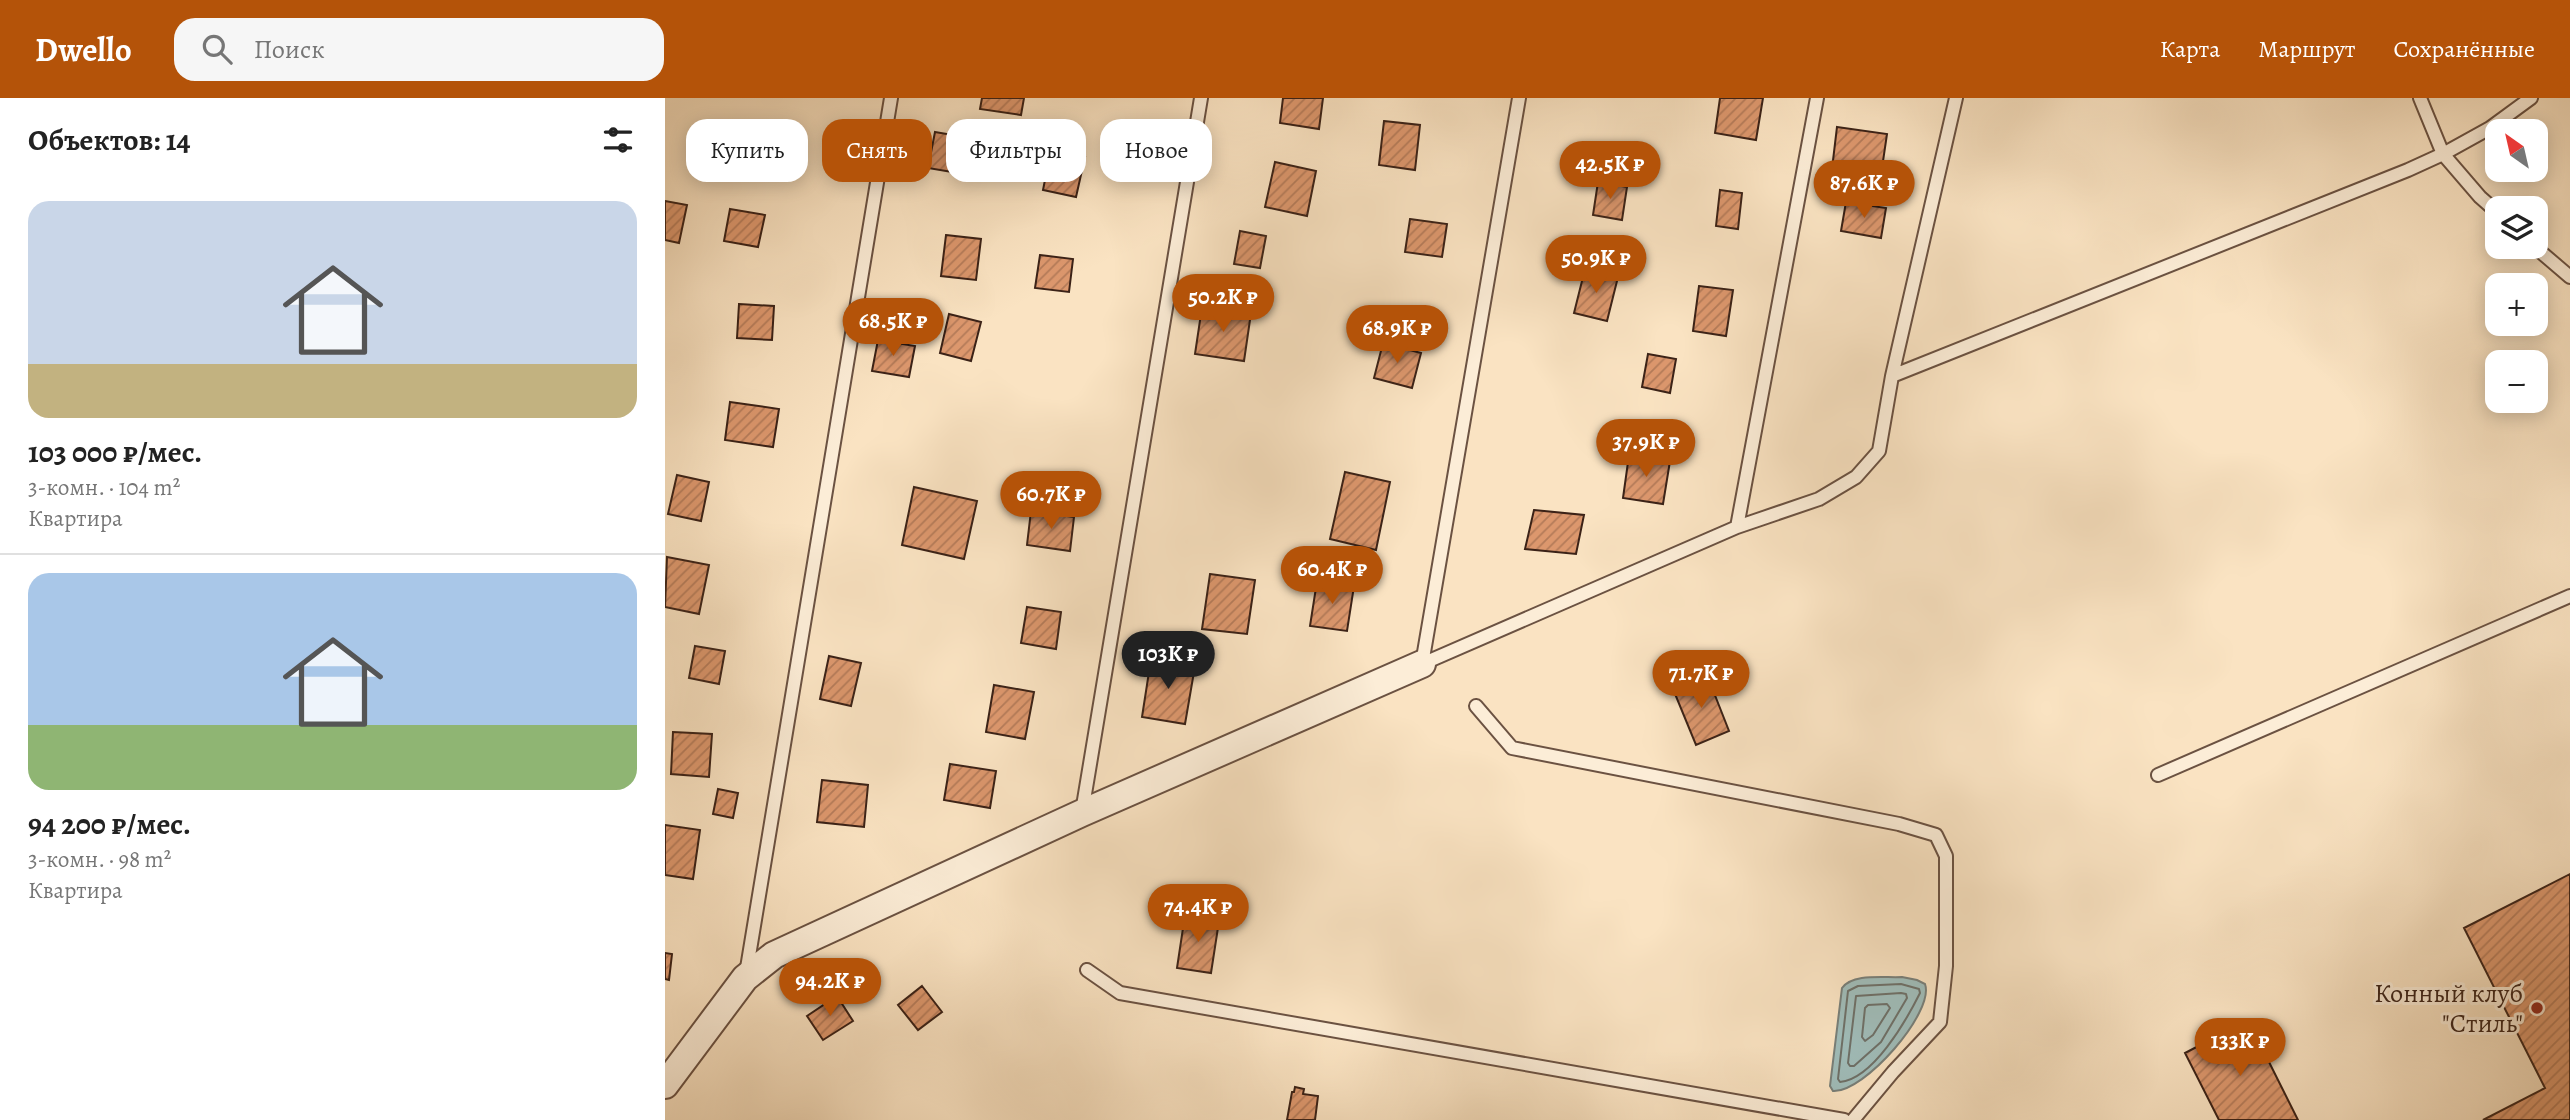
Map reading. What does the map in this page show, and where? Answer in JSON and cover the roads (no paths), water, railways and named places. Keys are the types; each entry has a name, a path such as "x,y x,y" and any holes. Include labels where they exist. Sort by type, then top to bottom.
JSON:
{"street":[{"path":"665,1085 745,978 774,955 1082,813 1422,664"}],"lane":[{"path":"745,978 891,98"},
{"path":"1082,813 1201,98"},
{"path":"1422,664 1519,98"},
{"path":"1737,527 1817,98"},
{"path":"1422,664 1737,527 1819,499 1856,477 1879,451 1892,376 1956,98"},
{"path":"2420,98 2443,154 2485,199"},
{"path":"1892,376 2408,170 2490,128 2531,98"},
{"path":"2548,258 2570,277"},
{"path":"2158,775 2570,596"},
{"path":"1476,706 1511,748 1899,824 1936,835 1946,856 1946,966 1940,1022 1853,1120"},
{"path":"1087,970 1120,993 1844,1120"}],"water":[{"path":"1902,977 1925,984 1925,997 1919,1013 1894,1049 1878,1065 1862,1079 1846,1088 1833,1091 1830,1086 1842,988 1861,978"}],"place":[{"name":"Конный клуб \"Стиль\"","path":"2537,1008"}]}
